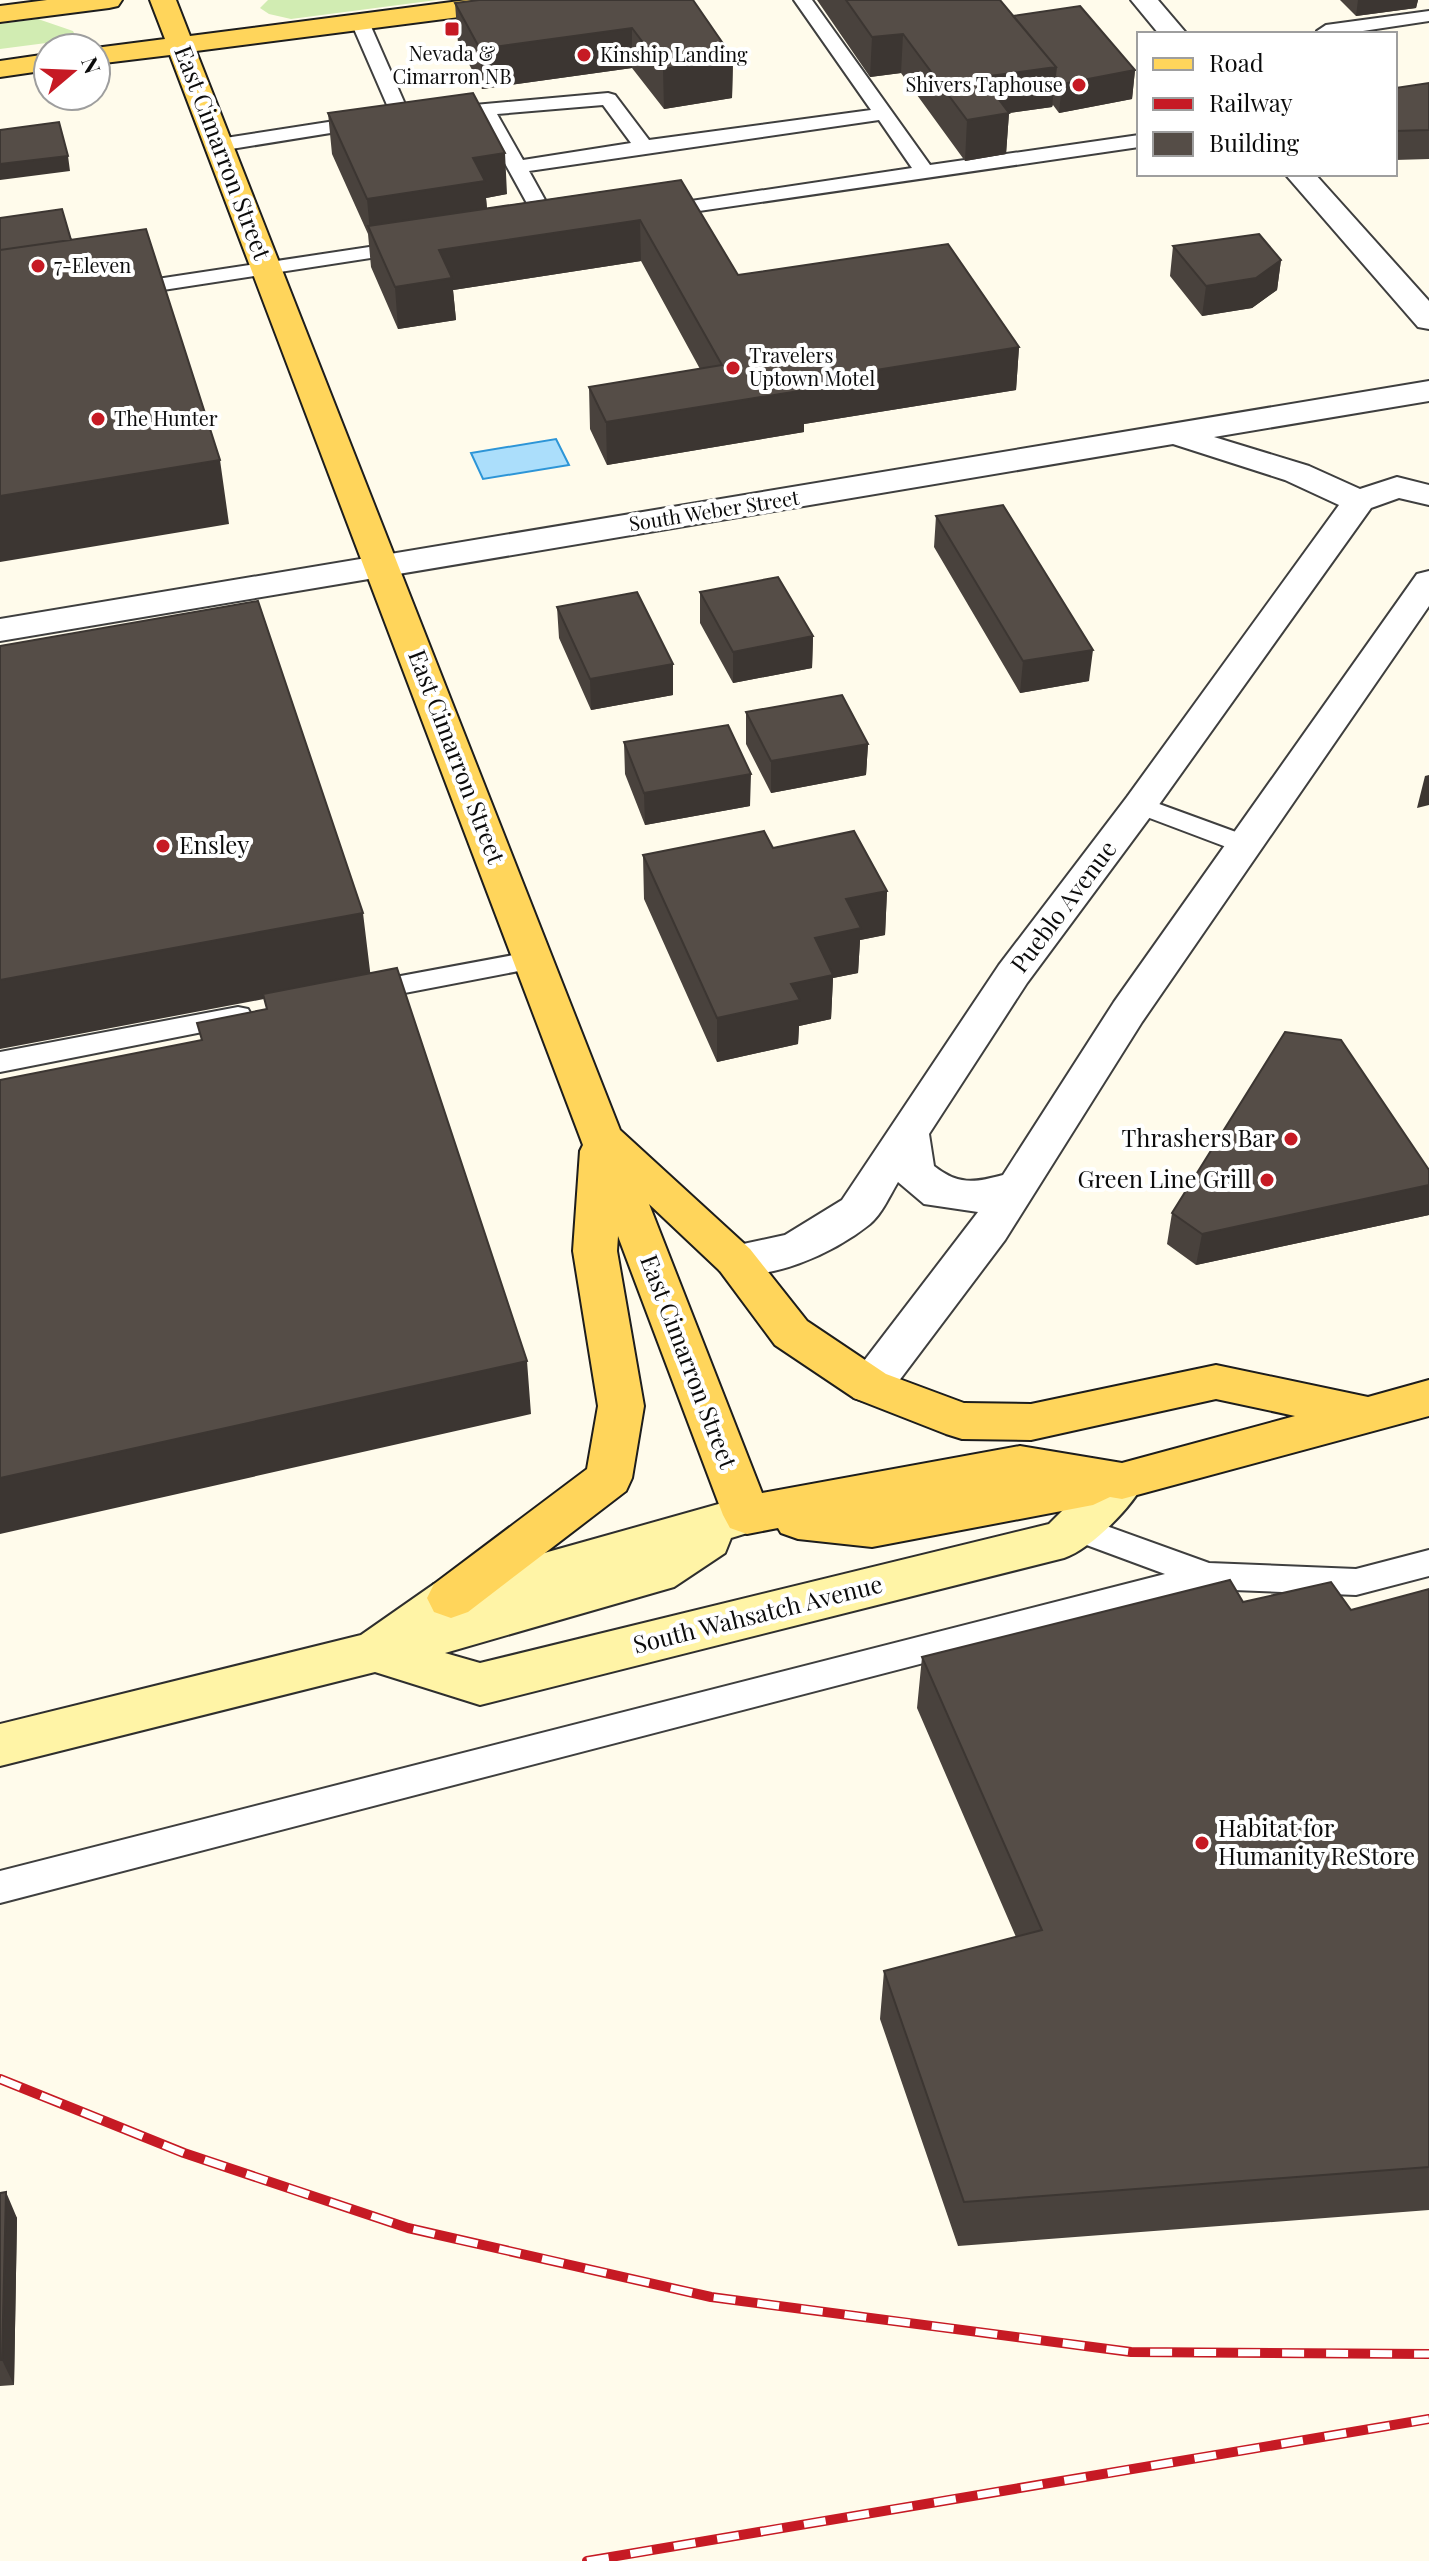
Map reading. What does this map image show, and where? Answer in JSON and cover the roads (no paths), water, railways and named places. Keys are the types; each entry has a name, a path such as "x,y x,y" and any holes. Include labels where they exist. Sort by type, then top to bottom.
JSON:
{"main road":[{"path":"0,14 109,0"},
{"name":"East Cimarron Street","path":"163,0 747,1515"},
{"path":"112,54 529,0"},
{"path":"0,69 32,64"},
{"path":"602,1137 735,1260 791,1333 870,1386 962,1421 1031,1422 1216,1382 1366,1414"},
{"path":"375,1652 609,1478 621,1406 595,1251 602,1137"},
{"path":"451,1598 747,1515 872,1528 1122,1481 1429,1398"},
{"name":"South Wahsatch Avenue","path":"375,1652 480,1684 1064,1539 1122,1481"},
{"path":"0,1745 375,1652 657,1573 747,1515"}],"street":[{"path":"1144,0 1172,32"},
{"path":"1301,176 1429,320"},
{"path":"1380,265 1417,265"},
{"name":"South Weber Street","path":"0,630 1429,391"},
{"path":"1171,435 1239,453 1297,473 1359,501 1397,487 1429,495"},
{"name":"Pueblo Avenue","path":"735,1260 796,1249 857,1211 1013,974 1140,805 1359,501"},
{"path":"870,1386 990,1229 1128,1012 1429,581"},
{"path":"909,1136 914,1173 939,1193 978,1197 1017,1186"}],"lane":[{"path":"803,0 925,172"},
{"path":"1420,0 1429,9"},
{"path":"1326,31 1429,16"},
{"path":"360,22 401,117"},
{"path":"219,145 401,117 608,99 644,147"},
{"path":"486,111 550,227"},
{"path":"517,167 884,114"},
{"path":"641,213 1137,141"},
{"path":"104,292 431,244"},
{"path":"1140,805 1246,845"},
{"path":"344,996 535,960"},
{"path":"0,1062 265,1011"},
{"path":"1076,1528 1208,1576"},
{"path":"0,1887 1208,1576 1356,1582 1429,1563"}],"water":[{"path":"556,439 569,465 483,479 471,453"}],"railway":[{"path":"0,2079 184,2153 408,2228 711,2297 1131,2352 1429,2354"},
{"path":"587,2561 1429,2419"}],"place":[{"name":"Nevada & Cimarron NB","path":"452,29"},
{"name":"Kinship Landing","path":"584,55"},
{"name":"Shivers Taphouse","path":"1079,85"},
{"name":"7-Eleven","path":"38,266"},
{"name":"Travelers Uptown Motel","path":"733,368"},
{"name":"The Hunter","path":"98,419"},
{"name":"Ensley","path":"163,846"},
{"name":"Thrashers Bar","path":"1291,1139"},
{"name":"Green Line Grill","path":"1267,1180"},
{"name":"Habitat for Humanity ReStore","path":"1202,1843"}]}
